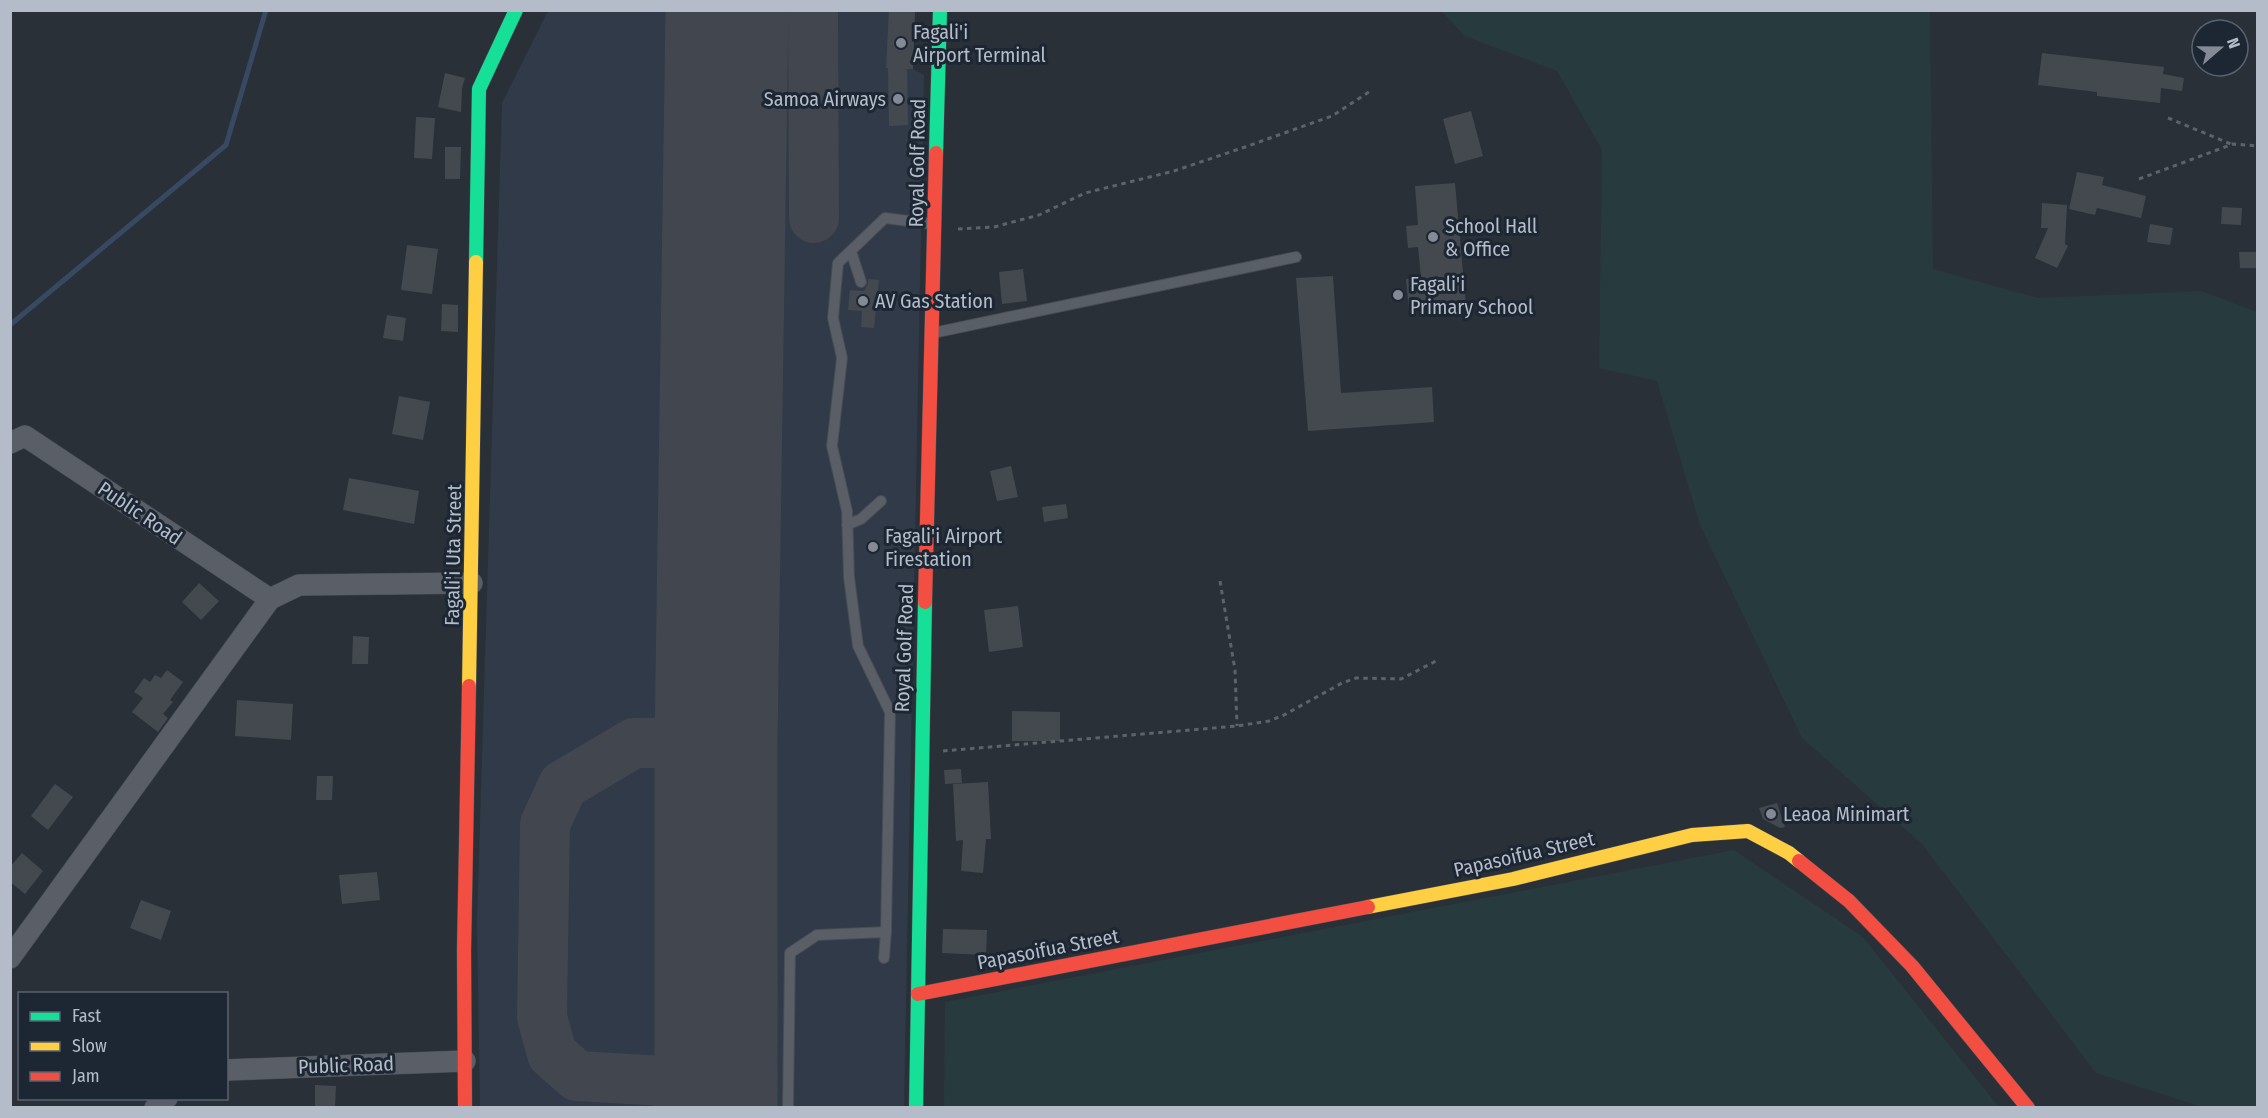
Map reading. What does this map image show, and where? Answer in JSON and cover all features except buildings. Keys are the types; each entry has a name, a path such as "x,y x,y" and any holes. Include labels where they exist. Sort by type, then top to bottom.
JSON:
{"street":[{"name":"Fagali'i Uta Street","path":"465,1107 464,950 479,89 516,10"},
{"name":"Royal Golf Road","path":"916,1107 921,753 940,10"},
{"name":"Public Road","path":"10,443 25,436 270,599"},
{"path":"10,958 270,599 299,585 472,583"},
{"name":"Papasoifua Street","path":"918,994 1513,879 1692,835 1748,831 1789,853 1849,901 1912,966 2028,1107"},
{"name":"Public Road","path":"228,1070 465,1061"}],"lane":[{"path":"884,957 890,712 858,646 849,577 847,511 832,446 842,358 832,318 838,263 885,218 935,228"},
{"path":"851,250 861,282"},
{"path":"932,333 1296,257"},
{"path":"847,525 861,519 881,501"},
{"path":"788,1107 790,953 817,935 886,932"}],"path":[{"path":"935,228 994,227 1039,215 1085,193 1174,171 1332,116 1371,90"},
{"path":"2168,118 2233,144 2258,146"},
{"path":"2139,179 2233,144"},
{"path":"1220,581 1235,670 1237,726"},
{"path":"921,753 1237,726 1269,721 1342,683 1356,678 1401,679 1438,660"}],"shaded area":[{"path":"548,11 915,11 913,69 924,75 904,1107 480,1108 477,921 502,103"}],"green space":[{"path":"1441,11 1930,11 1933,269 2038,298 2201,291 2257,312 2257,1107 2202,1107 2096,1073 1922,844 1802,738 1700,525 1657,381 1599,368 1602,150 1557,71 1465,36"},
{"path":"1734,850 1863,937 1999,1107 944,1108 945,1002"}],"waterway":[{"path":"10,325 226,145 266,10"}],"taxiway":[{"path":"813,10 814,218"},
{"path":"716,743 634,743 563,785 545,824 542,1017 552,1054 577,1076 716,1084"}],"runway":[{"path":"716,1108 716,743 727,10"}],"traffic: fast":[{"path":"476,262 479,89 516,10"},
{"path":"936,153 940,10"},
{"path":"916,1108 925,602"}],"traffic: slow":[{"path":"469,686 476,262"},
{"path":"1368,907 1513,879 1692,835 1748,831 1789,853 1799,861"}],"traffic: jam":[{"path":"925,602 936,153"},
{"path":"465,1108 464,950 469,686"},
{"path":"1799,861 1849,901 1912,966 2028,1108"},
{"path":"918,994 1368,907"}],"place":[{"name":"Fagali'i Airport Terminal","path":"901,43"},
{"name":"Samoa Airways","path":"898,99"},
{"name":"School Hall & Office","path":"1433,237"},
{"name":"Fagali'i Primary School","path":"1398,295"},
{"name":"AV Gas Station","path":"863,301"},
{"name":"Fagali'i Airport Firestation","path":"873,547"},
{"name":"Leaoa Minimart","path":"1771,814"}]}
